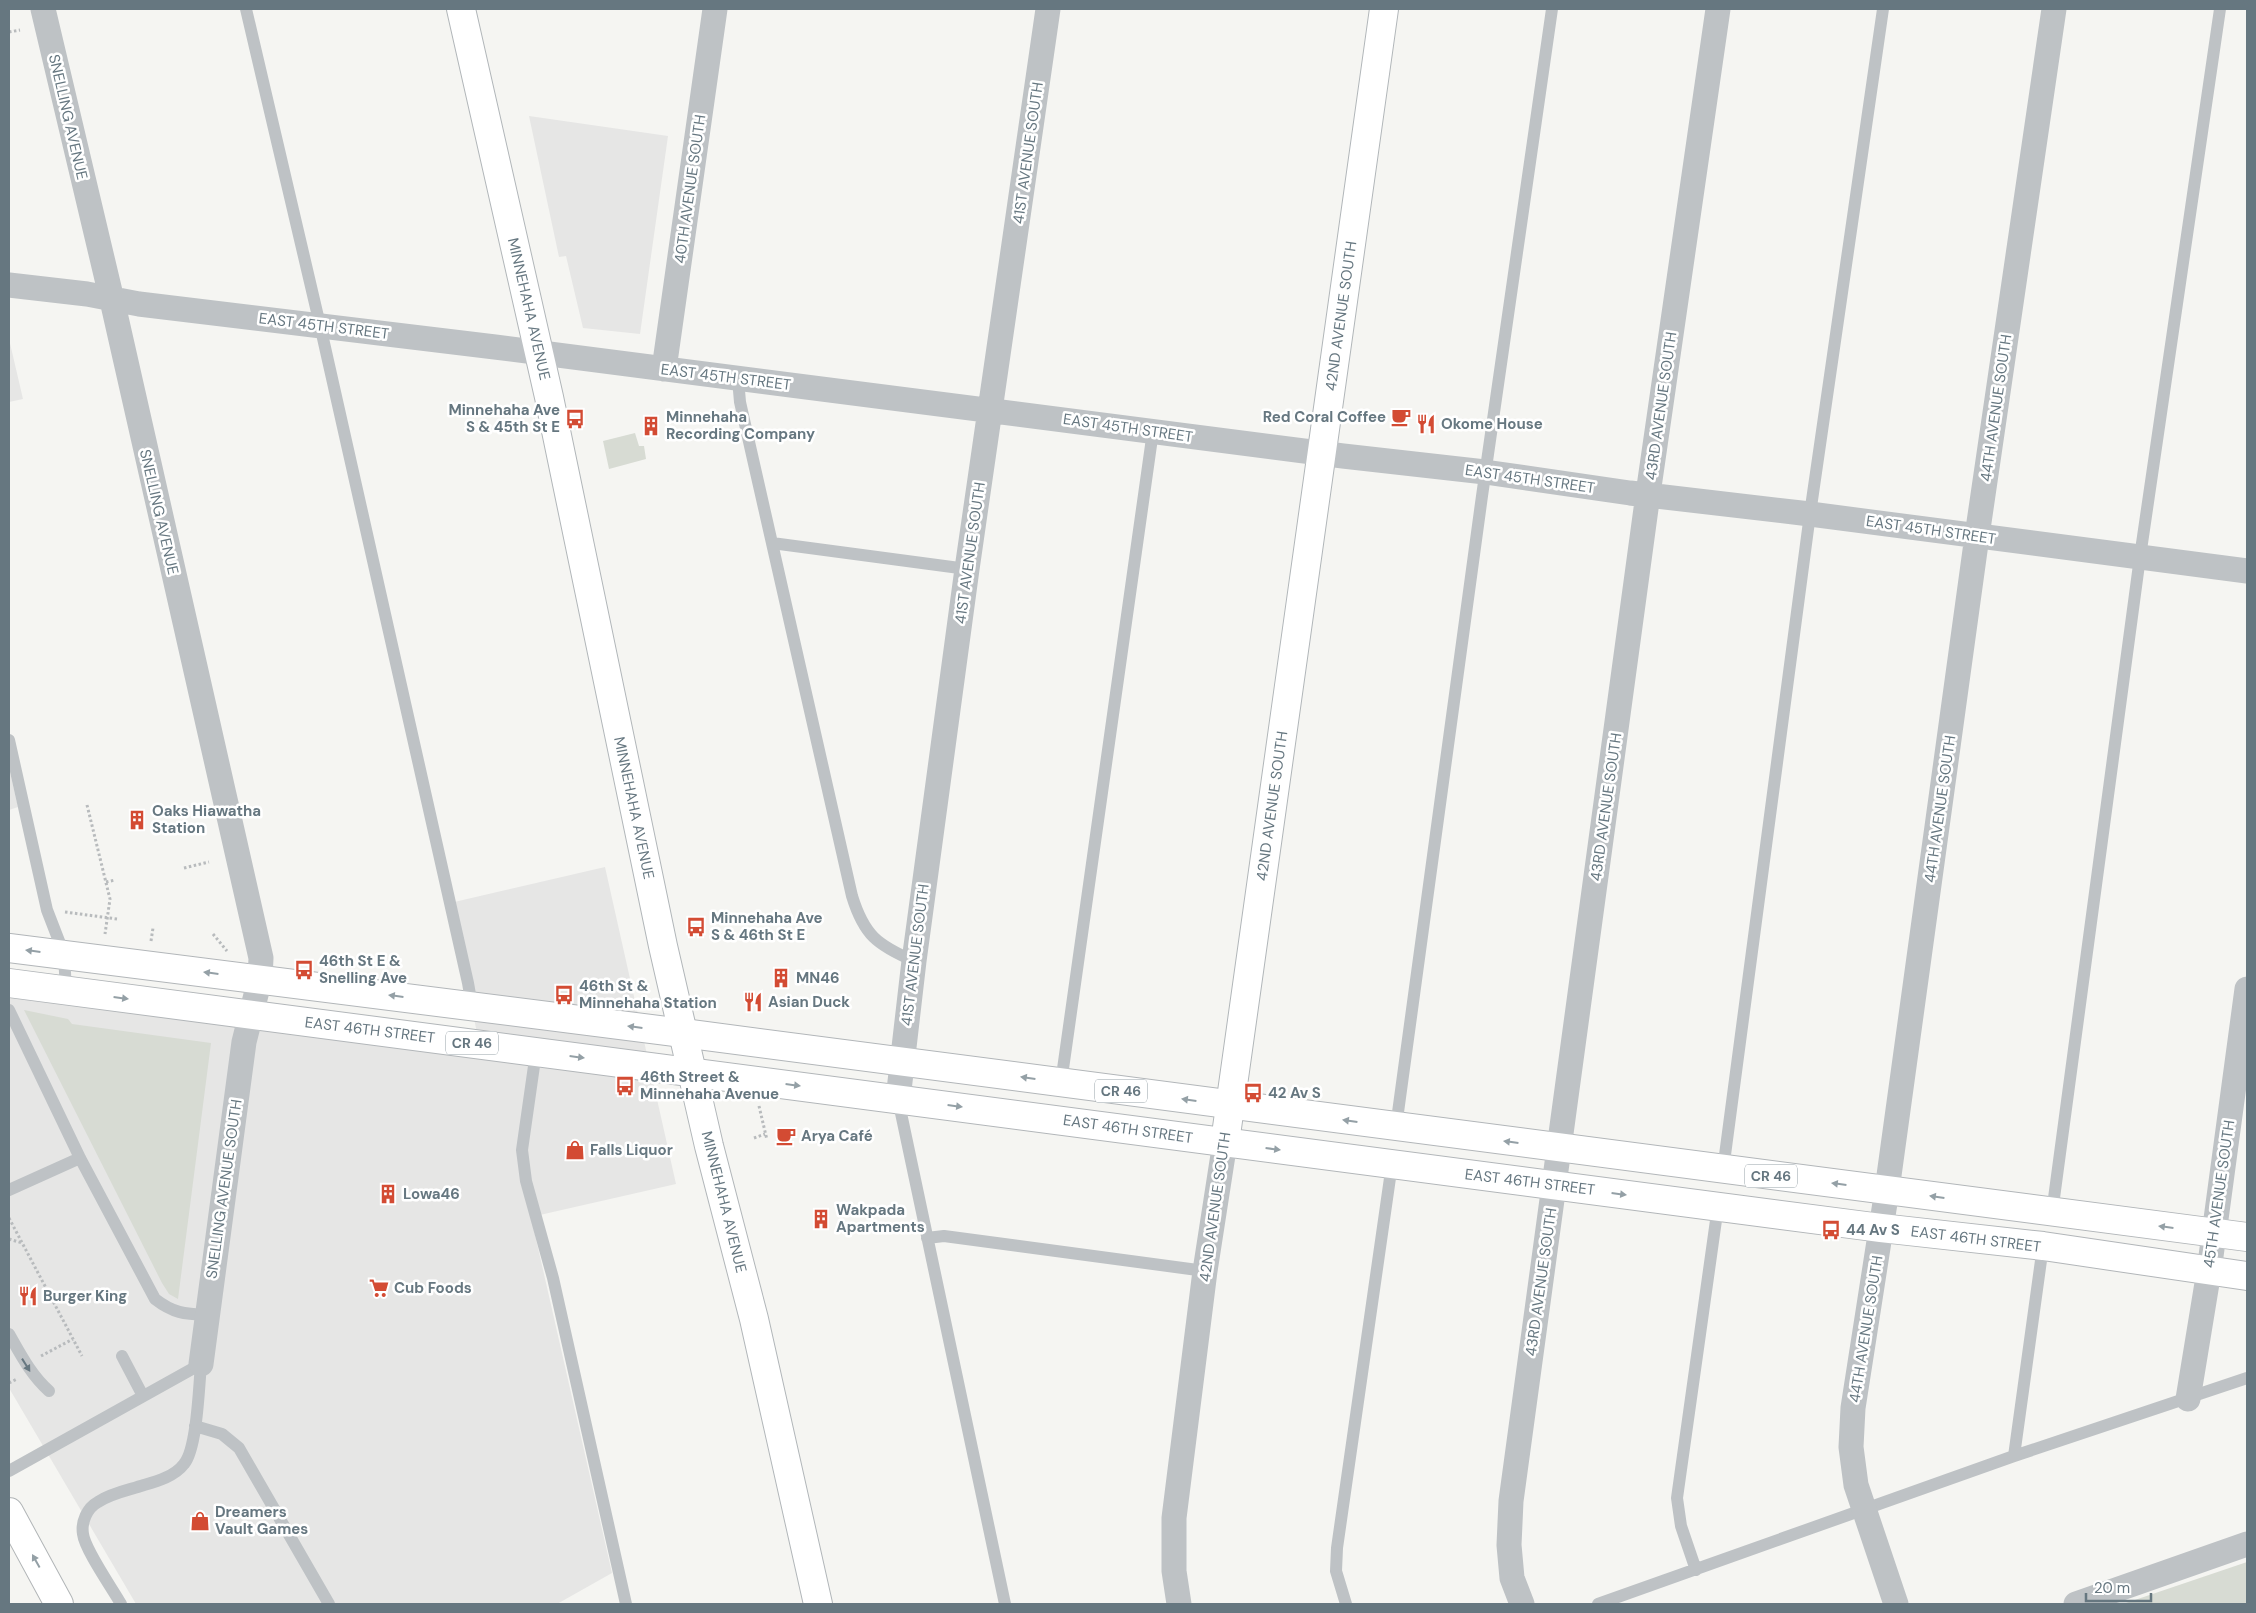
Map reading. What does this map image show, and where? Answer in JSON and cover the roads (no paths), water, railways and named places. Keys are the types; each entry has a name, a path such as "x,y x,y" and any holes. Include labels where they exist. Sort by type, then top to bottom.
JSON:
{"main road":[{"name":"MINNEHAHA AVENUE","path":"460,9 539,353 663,946 709,1146 754,1319 818,1604"},
{"name":"42ND AVENUE SOUTH","path":"1225,1142 1384,9"},
{"name":"CR 46","path":"9,948 683,1033 2247,1238"},
{"name":"EAST 46TH STREET","path":"9,983 1881,1228 2043,1246 2247,1276"},
{"path":"9,1512 59,1604"}],"street":[{"name":"SNELLING AVENUE","path":"43,9 112,300 261,958 260,979 251,1015"},
{"name":"40TH AVENUE SOUTH","path":"664,369 715,9"},
{"name":"41ST AVENUE SOUTH","path":"898,1099 914,961 967,569 992,410 1048,9"},
{"name":"43RD AVENUE SOUTH","path":"1522,1604 1512,1578 1510,1545 1511,1501 1648,494 1718,9"},
{"name":"44TH AVENUE SOUTH","path":"1896,1604 1856,1485 1851,1447 1853,1408 1887,1190 1977,536 2054,9"},
{"name":"EAST 45TH STREET","path":"9,285 87,294 112,300 1321,453 1485,472 2247,571"},
{"name":"45TH AVENUE SOUTH","path":"2188,1399 2209,1271 2247,989"},
{"name":"SNELLING AVENUE SOUTH","path":"201,1364 244,1042 251,1015"},
{"name":"42ND AVENUE SOUTH","path":"1179,1604 1174,1572 1174,1518 1205,1271 1225,1142"},
{"path":"2076,1604 2247,1544"}],"lane":[{"path":"246,9 320,325 472,1006"},
{"path":"1396,1127 1485,472 1552,9"},
{"path":"1723,1170 1810,514 1883,9"},
{"path":"2052,1213 2140,557 2220,9"},
{"path":"738,379 740,402 855,907 863,927 876,940 891,952 914,961"},
{"path":"1061,1083 1153,431"},
{"path":"772,543 967,569"},
{"path":"9,740 47,910 64,954 66,991"},
{"path":"9,1010 80,1158 155,1299 181,1314 207,1314"},
{"path":"536,1052 522,1150 526,1181 553,1278 626,1604"},
{"path":"898,1099 1005,1604"},
{"path":"9,1190 80,1158"},
{"path":"1346,1604 1336,1571 1337,1548 1392,1164"},
{"path":"1696,1570 1681,1526 1676,1498 1718,1206"},
{"path":"927,1238 944,1236 1205,1271"},
{"path":"2014,1456 2043,1246"},
{"path":"9,1334 37,1381 49,1391"},
{"path":"122,1356 143,1396"},
{"path":"9,1471 201,1364"},
{"path":"121,1604 83,1535 87,1512 96,1502 108,1496 156,1481 172,1474 185,1464 193,1444 201,1364"},
{"path":"1598,1604 2014,1456 2247,1378"},
{"path":"195,1426 222,1434 239,1448 329,1604"}],"place":[{"name":"Red Coral Coffee","path":"1401,417"},
{"name":"Minnehaha Ave S & 45th St E","path":"575,419"},
{"name":"Okome House","path":"1426,424"},
{"name":"Minnehaha Recording Company","path":"651,426"},
{"name":"Oaks Hiawatha Station","path":"137,820"},
{"name":"Minnehaha Ave S & 46th St E","path":"696,927"},
{"name":"46th St E & Snelling Ave","path":"304,970"},
{"name":"MN46","path":"781,978"},
{"name":"46th St & Minnehaha Station","path":"564,995"},
{"name":"Asian Duck","path":"753,1002"},
{"name":"46th Street & Minnehaha Avenue","path":"625,1086"},
{"name":"42 Av S","path":"1253,1093"},
{"name":"Arya Café","path":"786,1136"},
{"name":"Falls Liquor","path":"575,1150"},
{"name":"Lowa46","path":"388,1194"},
{"name":"Wakpada Apartments","path":"821,1219"},
{"name":"44 Av S","path":"1831,1230"},
{"name":"Cub Foods","path":"379,1288"},
{"name":"Burger King","path":"28,1296"},
{"name":"Dreamers Vault Games","path":"200,1521"}]}
